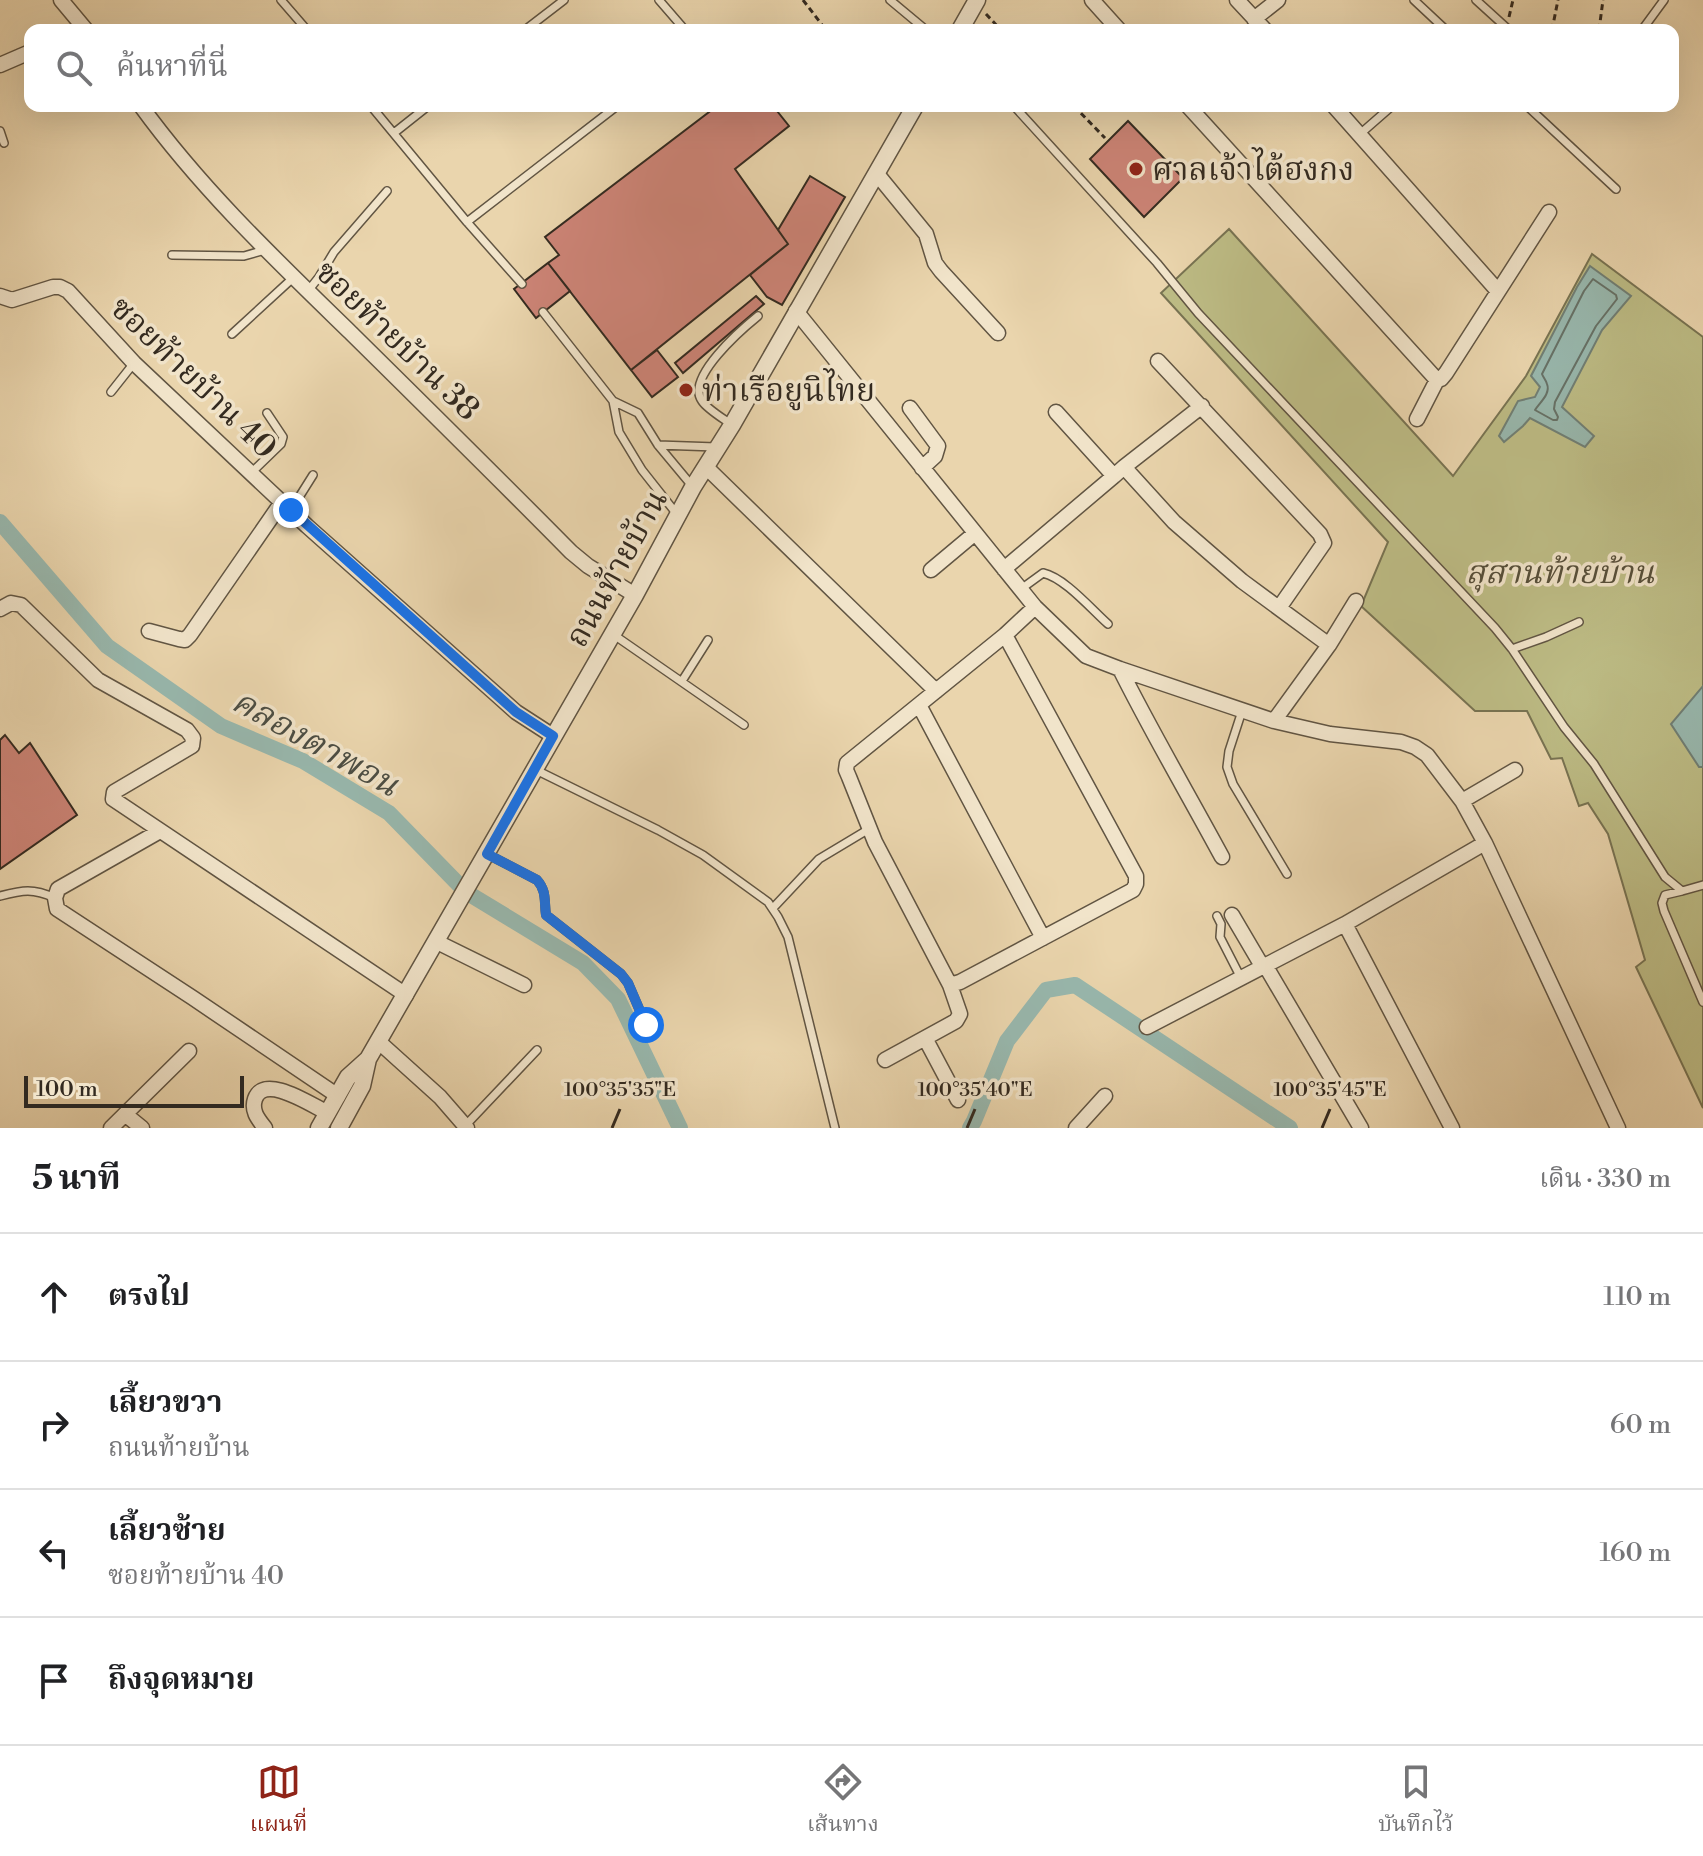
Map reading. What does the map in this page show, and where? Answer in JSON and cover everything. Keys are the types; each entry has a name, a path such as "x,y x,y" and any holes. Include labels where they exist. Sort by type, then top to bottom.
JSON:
{"street":[{"path":"61,0 79,24"},
{"path":"1092,0 1114,24"},
{"path":"1237,0 1260,24 1278,0"},
{"path":"963,24 976,2"},
{"path":"0,65 24,55"},
{"name":"ซอยท้ายบ้าน 38","path":"146,112 241,226 571,552 635,595"},
{"name":"ถนนท้ายบ้าน","path":"323,1120 348,1077 368,1059 379,1042 635,595 693,487 732,425 912,112"},
{"path":"1193,112 1437,380"},
{"path":"1340,112 1497,290"},
{"path":"877,174 926,234 935,263 941,271 998,333"},
{"path":"1417,419 1437,380 1451,365 1549,212"},
{"name":"ซอยท้ายบ้าน 40","path":"4,300 60,287 68,291 134,363 286,506 516,712 553,736"},
{"path":"796,311 1035,607 1086,656 1274,721 1330,734 1401,742 1427,755 1462,801 1485,843 1618,1128"},
{"path":"1158,361 1320,534 1324,543 1279,608"},
{"path":"1004,569 1202,406"},
{"path":"910,408 938,446 935,456 922,468"},
{"path":"1056,412 1242,581 1329,645"},
{"path":"706,467 936,691"},
{"path":"149,631 185,640 286,506"},
{"path":"931,570 974,534"},
{"path":"1274,721 1329,645 1356,601"},
{"path":"0,609 11,603 21,605 98,680 191,734 194,741 192,746 114,792 113,799 406,995"},
{"path":"885,1060 956,1021 959,1011 950,985 869,829 849,777 847,763 1035,607"},
{"path":"950,985 1133,890 1136,884 1136,876 1005,635"},
{"path":"1120,669 1222,857"},
{"path":"919,705 1043,938"},
{"path":"1462,801 1515,770"},
{"path":"160,831 58,889 55,898 57,909 338,1096"},
{"path":"1147,1027 1345,924 1485,843"},
{"path":"1224,916 1264,966 1361,1128"},
{"path":"1345,924 1452,1128"},
{"path":"437,942 524,985"},
{"path":"925,1038 958,1100"},
{"path":"379,1042 440,1097 466,1127"},
{"path":"111,1128 189,1051"},
{"name":"ถนนท้ายบ้าน","path":"339,1128 362,1086 368,1059"},
{"path":"265,1128 256,1116 253,1105 257,1094 264,1089 276,1089 323,1120"},
{"path":"1076,1128 1105,1096"},
{"path":"126,1115 142,1128"}],"lane":[{"path":"533,24 564,0"},
{"path":"659,0 680,24"},
{"path":"890,0 919,24"},
{"path":"1414,0 1440,24"},
{"path":"1476,0 1502,24"},
{"path":"1646,24 1664,0"},
{"path":"284,1 302,24"},
{"path":"376,112 522,284"},
{"path":"394,133 420,112"},
{"path":"467,222 609,112"},
{"path":"1019,112 1157,263 1198,313 1495,628 1564,727 1594,764 1665,877 1682,891"},
{"path":"1360,134 1385,112"},
{"path":"1533,112 1616,189"},
{"path":"0,131 4,143"},
{"path":"308,291 334,252 387,191"},
{"path":"172,255 244,256 266,250"},
{"path":"232,334 294,277"},
{"path":"543,312 613,401 638,413 658,445 693,487"},
{"path":"732,425 701,401 698,390 700,381 738,332 758,316"},
{"path":"111,392 134,363"},
{"path":"613,401 619,432 642,470 678,514"},
{"path":"251,473 281,444 283,437 267,413"},
{"path":"658,445 718,447"},
{"path":"286,506 313,475"},
{"path":"1021,589 1043,573 1049,574 1108,624"},
{"path":"1512,649 1579,622"},
{"path":"613,633 744,725"},
{"path":"682,681 708,640"},
{"path":"1242,711 1227,767 1233,784 1287,874"},
{"path":"534,769 703,855 768,902 788,937 835,1128"},
{"path":"773,908 819,859 869,829"},
{"path":"487,854 537,880 545,894 546,915 621,974 646,1025"},
{"path":"1703,885 1665,895 1662,903 1703,1002"},
{"path":"0,896 25,890 41,891 55,898"},
{"path":"1224,916 1220,937 1241,978"},
{"path":"466,1127 537,1050"}],"path":[{"path":"803,0 821,24"},
{"path":"1553,24 1558,0"},
{"path":"1600,24 1603,0"},
{"path":"976,2 996,24"},
{"path":"1080,112 1105,138"}],"green space":[{"name":"สุสานท้ายบ้าน","path":"1229,229 1453,476 1526,376 1592,254 1703,337 1703,1108 1636,967 1645,960 1608,834 1588,803 1579,806 1562,758 1551,759 1527,711 1475,711 1361,606 1388,542 1161,293"}],"water":[{"path":"1590,266 1631,296 1602,330 1562,407 1594,436 1585,447 1530,418 1504,442 1499,436 1518,401 1535,397 1540,387 1531,376"},
{"path":"1703,686 1703,767 1699,767 1671,724"}],"building":[{"path":"709,112 778,112 789,126 735,169 788,244 631,370 548,263 559,255 545,237"},
{"name":"ศาลเจ้าไต้ฮงกง","path":"1128,121 1183,178 1144,217 1090,159"},
{"path":"810,176 845,197 782,305 767,297 750,275 788,244 778,230"},
{"path":"548,263 570,291 536,318 514,289"},
{"path":"756,296 764,304 683,373 675,363"},
{"path":"657,350 678,377 652,397 631,370"},
{"path":"5,735 19,753 30,743 77,815 0,869 0,740"}],"waterway":[{"name":"คลองตาพอน","path":"0,522 107,646 221,726 303,761 389,813 466,892 583,963 618,999 680,1128"},
{"path":"970,1128 1007,1041 1046,990 1075,985 1290,1128"}],"place":[{"name":"ศาลเจ้าไต้ฮงกง","path":"1136,169"},
{"name":"ท่าเรือยูนิไทย","path":"686,390"}],"route":[{"path":"291,510 516,712 553,736 487,854 537,880 545,894 546,915 621,974 646,1025"}]}
